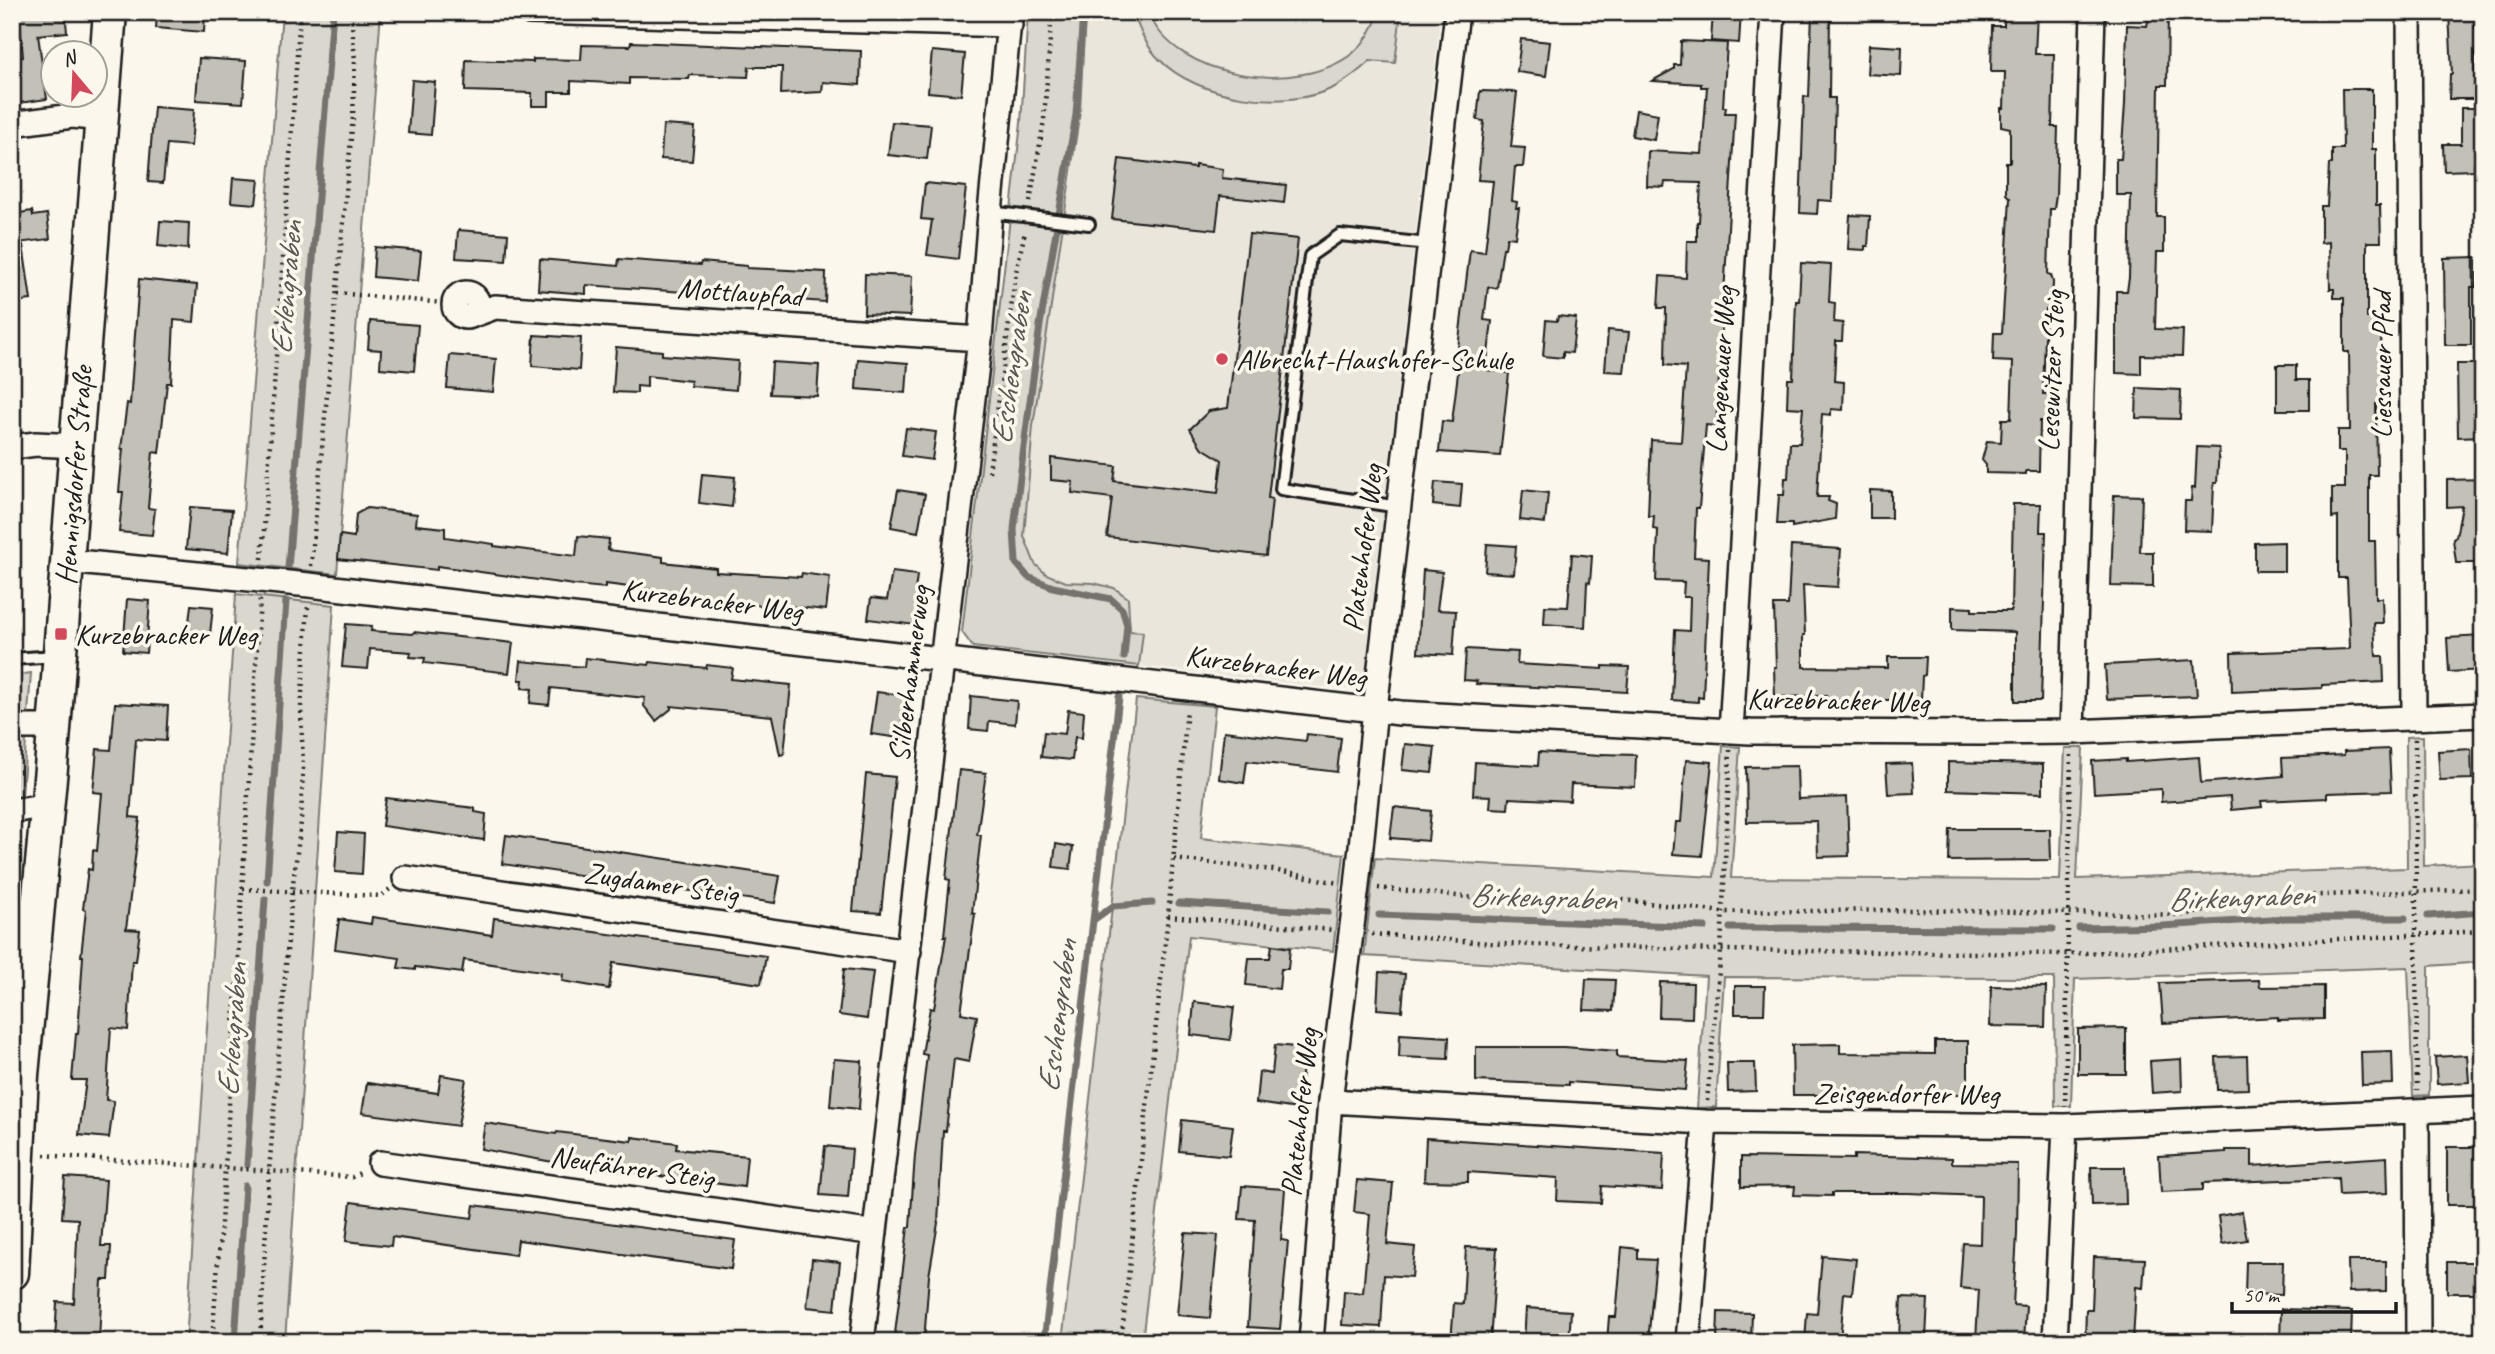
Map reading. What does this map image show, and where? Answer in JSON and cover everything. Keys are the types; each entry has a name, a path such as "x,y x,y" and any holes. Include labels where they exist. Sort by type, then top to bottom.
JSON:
{"main road":[{"name":"Hennigsdorfer Straße","path":"13,1257 22,1075 21,1001 25,910 48,805 110,12"}],"street":[{"path":"530,12 1010,18"},
{"name":"Platenhofer Weg","path":"1311,1342 1330,1101 1457,12"},
{"name":"Langenauer Weg","path":"1731,731 1773,12"},
{"name":"Lesewitzer Steig","path":"2072,732 2093,12"},
{"name":"Liessauer Pfad","path":"2409,12 2414,718"},
{"name":"Silberhammerweg","path":"862,1342 980,339 1010,18"},
{"path":"12,124 72,116 103,119"},
{"name":"Mottlaupfad","path":"483,307 980,339"},
{"path":"12,447 36,444 77,446"},
{"name":"Kurzebracker Weg","path":"67,561 309,586 1400,713 1731,731 2072,732 2483,715"},
{"path":"12,727 52,727"},
{"path":"12,811 48,805"},
{"name":"Zugdamer Steig","path":"405,878 909,951"},
{"name":"Zeisgendorfer Weg","path":"1330,1101 1705,1122 2065,1126 2483,1108"},
{"path":"2417,1112 2418,1342"},
{"path":"1688,1342 1705,1122"},
{"path":"2054,1342 2065,1126"},
{"name":"Neufährer Steig","path":"380,1163 875,1233"}],"lane":[{"path":"990,212 1084,223"},
{"path":"1399,507 1281,489 1310,257 1340,235 1429,244"},
{"path":"12,659 59,656"}],"path":[{"path":"212,1342 300,12"},
{"path":"260,1342 269,1172 292,891 301,822 301,707 309,586 353,117 355,61 351,12"},
{"path":"987,481 1016,272 1032,217 1044,120 1052,12"},
{"path":"337,293 454,304"},
{"path":"1121,1342 1174,859 1189,688"},
{"path":"2414,718 2417,1112"},
{"path":"1705,1122 1721,950 1731,731"},
{"path":"2065,1126 2072,732"},
{"path":"1174,859 1273,870 1357,886 1506,901 1623,900 1722,912 1911,910 2185,915 2272,897 2483,889"},
{"path":"243,890 380,896 405,878"},
{"path":"1168,916 1502,944 1721,950 2068,954 2483,931"},
{"path":"19,1153 352,1177 380,1163"}],"shaded area":[{"path":"282,12 381,12 337,574 239,563"},
{"path":"1028,12 1085,12 1080,111 1033,426 1024,536 1035,564 1046,574 1066,582 1093,583 1114,588 1128,598 1130,631 1143,632 1139,666 973,647 962,632 1021,123"},
{"name":"Albrecht-Haushofer-Schule","path":"1085,12 1441,12 1364,679 1350,690 1139,666 1142,633 1130,631 1130,612 1093,583 1066,582 1046,574 1035,564 1029,550 1024,536 1033,426 1080,111"},
{"path":"1133,12 1148,12 1162,35 1184,53 1210,66 1240,74 1272,77 1302,74 1330,66 1353,53 1362,44 1379,12 1401,12 1395,63 1370,61 1340,84 1315,95 1268,100 1218,92 1175,73 1150,49"},
{"path":"236,594 334,605 285,1342 186,1342"},
{"path":"31,673 21,809 12,810 12,676"},
{"path":"1136,699 1215,706 1201,838 1344,854 1333,951 1189,936 1142,1342 1062,1342"},
{"path":"2423,736 2424,866 2483,863 2483,962 2429,966 2429,1095 2413,1096 2408,967 2075,979 2071,1106 2055,1106 2054,978 1724,977 1716,1107 1697,1108 1706,976 1364,956 1375,858 1714,877 1723,746 1740,747 1731,878 2060,880 2065,748 2083,748 2077,879 2407,868 2406,737"}],"building":[{"path":"19,12 65,12 67,32 38,35 38,100 12,104 12,58 23,57"},
{"path":"157,12 205,12 204,32 156,28"},
{"path":"1713,12 1741,12 1739,43 1711,41"},
{"path":"1812,12 1830,12 1829,98 1835,98 1832,201 1818,200 1817,214 1800,213 1804,96 1809,97"},
{"path":"2004,12 2037,12 2035,54 2054,54 2052,127 2058,127 2056,195 2054,209 2050,209 2048,274 2053,282 2052,309 2046,309 2043,394 2052,394 2050,421 2040,421 2039,471 2026,471 2026,474 1986,473 1986,465 1982,460 1987,441 2001,442 2002,419 2011,419 2013,362 1993,361 1994,333 2002,333 2010,198 2006,194 2006,162 2010,162 2010,128 2001,126 2005,72 1991,72 1992,26 2004,26"},
{"path":"2150,12 2168,12 2167,85 2159,85 2157,217 2164,217 2164,252 2157,252 2155,329 2183,330 2182,356 2141,355 2141,374 2116,373 2116,291 2127,291 2129,278 2131,195 2116,195 2116,159 2121,159 2125,104 2127,25 2147,26"},
{"path":"2449,12 2474,12 2475,28 2483,27 2483,52 2475,52 2475,99 2449,99 2452,74"},
{"path":"1521,39 1550,42 1546,76 1517,72"},
{"path":"1681,41 1727,43 1723,107 1726,107 1725,113 1735,113 1716,426 1706,425 1699,508 1696,508 1694,557 1709,558 1703,698 1698,697 1698,702 1672,700 1675,630 1689,631 1690,597 1683,597 1684,582 1656,581 1658,530 1653,529 1654,516 1648,516 1651,440 1681,442 1686,367 1665,365 1666,308 1658,308 1660,276 1686,278 1687,241 1697,241 1699,222 1701,183 1665,182 1664,187 1647,186 1648,151 1702,154 1707,87 1701,87 1701,84 1652,81 1674,69 1674,65 1680,65"},
{"path":"631,42 861,51 860,85 823,82 822,92 781,94 782,67 749,67 748,77 690,75 689,79 629,78 629,84 571,81 571,92 549,92 549,106 532,106 532,93 465,91 466,60 581,60 582,45 630,46"},
{"path":"1869,45 1902,47 1901,76 1867,74"},
{"path":"932,51 965,54 961,95 928,92"},
{"path":"199,58 246,61 243,103 196,100"},
{"path":"412,80 435,82 431,135 408,133"},
{"path":"2342,89 2372,89 2372,149 2376,149 2376,205 2380,205 2381,242 2367,242 2367,318 2381,318 2382,404 2376,404 2377,475 2369,475 2369,541 2375,541 2376,598 2382,598 2383,623 2374,623 2376,656 2383,656 2384,682 2232,692 2231,653 2350,647 2347,578 2338,578 2338,517 2332,518 2332,488 2345,488 2345,451 2338,451 2338,430 2350,430 2349,352 2344,352 2344,298 2334,298 2334,289 2330,289 2329,242 2321,243 2321,206 2327,206 2332,149 2343,149"},
{"path":"1480,91 1517,92 1511,147 1525,148 1523,167 1515,167 1512,201 1517,202 1516,208 1519,208 1515,238 1507,237 1503,248 1497,288 1488,287 1484,320 1492,321 1486,370 1509,373 1500,456 1439,452 1442,421 1452,422 1470,250 1485,252 1493,181 1478,180 1484,121 1477,120"},
{"path":"154,107 194,110 191,146 167,144 163,183 148,182"},
{"path":"2461,108 2479,108 2479,164 2474,164 2474,170 2444,171 2443,144 2461,144"},
{"path":"1636,110 1658,114 1654,140 1632,136"},
{"path":"892,122 931,125 927,159 888,155"},
{"path":"663,125 695,127 692,161 661,159"},
{"path":"1119,159 1223,169 1222,178 1286,185 1284,203 1220,196 1216,230 1112,219"},
{"path":"233,178 259,180 256,204 231,202"},
{"path":"925,183 966,187 958,259 927,255 932,220 921,219"},
{"path":"32,211 33,216 47,214 50,239 18,243 14,214"},
{"path":"1850,215 1870,216 1868,246 1865,246 1865,250 1848,249"},
{"path":"160,221 189,223 188,249 158,246"},
{"path":"458,230 508,234 506,261 456,258"},
{"path":"1249,234 1298,239 1268,498 1272,499 1266,556 1107,537 1112,498 1072,493 1073,482 1051,480 1051,458 1116,466 1114,481 1218,493 1222,460 1201,447 1190,429 1209,411 1228,408"},
{"path":"23,245 31,300 12,302 12,246"},
{"path":"375,247 421,251 418,281 373,277"},
{"path":"2476,257 2476,287 2471,287 2471,345 2445,345 2444,258"},
{"path":"540,259 618,266 619,259 700,265 701,262 747,268 826,272 825,302 586,285 586,294 538,290"},
{"path":"1801,263 1831,265 1829,302 1835,303 1834,322 1843,323 1842,341 1836,341 1834,381 1844,382 1843,410 1831,409 1831,415 1822,414 1817,497 1829,497 1828,501 1836,504 1835,519 1792,527 1792,524 1777,524 1779,495 1784,495 1785,478 1788,478 1790,443 1800,443 1803,408 1787,407 1788,379 1793,379 1796,301 1799,301"},
{"path":"865,274 912,276 910,316 864,314"},
{"path":"139,279 197,285 194,322 174,320 171,383 167,383 159,453 153,452 148,508 155,509 152,535 119,532 123,492 119,492 121,449 127,403 130,404"},
{"path":"1558,316 1576,318 1572,353 1563,352 1563,358 1543,356 1546,320 1557,321"},
{"path":"370,321 418,325 414,371 380,368 381,350 368,349"},
{"path":"1608,330 1629,332 1624,372 1605,371"},
{"path":"534,335 581,338 579,370 532,366"},
{"path":"616,347 662,351 662,355 738,361 736,390 691,386 691,381 647,376 647,387 637,386 637,393 613,392"},
{"path":"450,355 496,359 493,392 447,388"},
{"path":"858,359 908,363 906,393 856,389"},
{"path":"772,362 819,365 817,396 770,394"},
{"path":"2457,364 2483,364 2483,436 2458,437"},
{"path":"2277,365 2296,365 2296,380 2309,380 2309,410 2277,410"},
{"path":"2137,388 2181,390 2180,419 2136,418"},
{"path":"906,428 936,432 932,460 902,456"},
{"path":"2197,447 2219,448 2212,531 2184,530 2185,501 2191,501 2192,488 2195,488"},
{"path":"702,474 735,477 732,507 699,503"},
{"path":"2483,479 2483,563 2456,563 2453,539 2456,537 2462,506 2447,507 2447,480"},
{"path":"1435,482 1462,484 1460,508 1433,505"},
{"path":"898,490 925,494 918,532 891,527"},
{"path":"1523,490 1548,493 1545,523 1520,520"},
{"path":"1870,490 1891,491 1891,518 1870,518"},
{"path":"2114,495 2142,496 2140,552 2153,552 2153,587 2111,586"},
{"path":"2013,504 2041,504 2040,532 2046,532 2041,701 2015,701 2015,632 1952,630 1952,607 1972,608 1972,611 2011,611"},
{"path":"190,507 232,510 228,553 186,549"},
{"path":"367,508 417,514 416,525 445,528 445,537 494,546 576,556 578,536 609,539 608,550 663,557 663,562 716,568 716,572 801,577 802,573 830,577 826,610 740,604 741,601 683,596 684,594 605,584 605,588 574,585 437,566 437,570 338,559 340,535 354,537 356,514"},
{"path":"2284,542 2284,571 2255,571 2255,543"},
{"path":"1487,544 1516,546 1514,574 1485,572"},
{"path":"1791,546 1841,549 1838,587 1803,585 1803,667 1888,668 1888,657 1926,657 1921,700 1775,697 1774,605 1788,605"},
{"path":"1572,554 1592,556 1590,583 1587,582 1585,627 1544,624 1545,606 1568,607"},
{"path":"1423,570 1442,572 1437,610 1456,611 1453,655 1418,653"},
{"path":"892,572 917,575 915,592 919,593 915,625 868,619 871,598 887,600"},
{"path":"127,599 150,601 146,653 123,651"},
{"path":"191,605 213,607 210,634 188,631"},
{"path":"346,624 372,626 371,631 414,632 513,643 509,673 424,663 425,658 410,657 411,652 370,649 368,669 342,667"},
{"path":"2483,636 2483,670 2449,672 2447,638"},
{"path":"1466,649 1518,652 1517,664 1603,669 1603,666 1629,667 1627,692 1476,684 1477,681 1464,680"},
{"path":"585,658 649,665 650,662 733,668 731,679 791,685 784,754 780,755 772,716 671,706 671,709 656,721 644,706 645,698 551,688 549,705 530,703 532,689 522,688 523,680 519,680 521,661 584,667"},
{"path":"2194,660 2197,696 2107,699 2105,665"},
{"path":"877,692 906,696 900,738 871,734"},
{"path":"971,696 1017,701 1015,724 989,721 988,731 969,729"},
{"path":"115,703 168,706 166,741 136,739 130,817 140,818 126,929 140,930 136,961 132,961 128,1030 111,1028 106,1100 114,1101 109,1138 79,1135 86,1080 72,1080 78,1034 86,910 83,909 88,869 92,870 93,850 97,851 102,793 93,792 97,749 111,750"},
{"path":"1068,710 1084,712 1082,738 1075,737 1072,760 1041,757 1044,732 1065,734"},
{"path":"1224,731 1306,741 1307,734 1341,738 1337,772 1247,761 1244,783 1219,779"},
{"path":"1405,744 1435,747 1432,773 1402,770"},
{"path":"2389,749 2391,791 2327,793 2327,798 2261,801 2262,807 2231,810 2230,797 2161,802 2161,789 2094,793 2092,761 2126,759 2126,762 2199,757 2201,783 2283,776 2282,758 2344,755 2344,751"},
{"path":"2471,749 2472,779 2440,780 2438,751"},
{"path":"1539,752 1600,756 1636,755 1635,787 1571,784 1570,801 1509,798 1508,809 1490,808 1491,796 1473,795 1475,762 1538,766"},
{"path":"1686,760 1712,762 1702,856 1673,854 1676,822 1681,822"},
{"path":"1948,762 2043,764 2043,793 1948,790"},
{"path":"1912,763 1914,793 1888,794 1886,764"},
{"path":"1797,766 1798,799 1847,797 1849,856 1818,857 1817,821 1747,822 1746,767"},
{"path":"959,770 986,773 977,835 981,835 972,913 975,914 961,1013 977,1016 969,1062 954,1059 946,1131 943,1131 938,1223 929,1276 924,1342 894,1342 910,1227 915,1155 927,1055 922,1054 930,1008 934,1009 946,936 950,880 946,879"},
{"path":"866,774 895,777 881,913 853,911"},
{"path":"386,798 475,808 475,812 486,814 484,840 382,826"},
{"path":"1394,807 1431,811 1428,841 1390,838"},
{"path":"1950,829 2050,829 2051,860 1949,861"},
{"path":"338,832 364,834 362,874 335,872"},
{"path":"506,835 780,876 775,903 502,864"},
{"path":"1056,844 1073,847 1070,869 1053,867"},
{"path":"372,917 492,935 494,918 766,956 761,984 613,963 609,989 562,981 563,974 464,960 462,973 415,967 415,970 398,968 400,958 335,949 339,919 371,924"},
{"path":"1272,945 1290,948 1288,969 1281,969 1279,989 1246,985 1249,958 1270,958"},
{"path":"844,969 873,972 867,1019 839,1015"},
{"path":"1379,972 1405,974 1402,1011 1377,1009"},
{"path":"1586,979 1615,980 1613,1011 1584,1010"},
{"path":"2259,980 2260,987 2324,986 2324,1019 2278,1020 2278,1017 2163,1023 2160,983"},
{"path":"1660,982 1693,983 1692,1018 1659,1017"},
{"path":"1735,986 1765,986 1764,1014 1735,1014"},
{"path":"1991,986 2046,987 2045,1027 1990,1026"},
{"path":"1194,1002 1234,1007 1230,1040 1191,1035"},
{"path":"2126,1028 2126,1074 2078,1074 2078,1029"},
{"path":"1400,1034 1449,1037 1448,1059 1399,1057"},
{"path":"1935,1041 1968,1041 1968,1095 1793,1095 1792,1045 1840,1044 1840,1053 1935,1054"},
{"path":"1275,1045 1305,1048 1298,1109 1256,1103 1259,1072 1272,1074"},
{"path":"1476,1047 1564,1047 1617,1051 1617,1057 1688,1061 1685,1090 1569,1082 1569,1085 1476,1081"},
{"path":"2392,1051 2393,1084 2362,1085 2361,1052"},
{"path":"2467,1055 2469,1082 2437,1084 2435,1057"},
{"path":"2247,1056 2248,1089 2217,1090 2216,1057"},
{"path":"834,1059 862,1061 859,1109 830,1106"},
{"path":"2181,1059 2182,1091 2152,1093 2150,1061"},
{"path":"1727,1063 1755,1063 1756,1091 1728,1092"},
{"path":"441,1075 466,1079 458,1126 362,1113 367,1083 438,1093"},
{"path":"1182,1120 1233,1126 1229,1156 1179,1151"},
{"path":"485,1123 556,1134 632,1141 632,1137 677,1143 676,1149 747,1156 744,1187 553,1162 481,1149"},
{"path":"1426,1138 1664,1153 1662,1190 1602,1186 1601,1203 1557,1201 1558,1178 1468,1172 1468,1182 1424,1181"},
{"path":"825,1146 852,1149 848,1197 820,1195"},
{"path":"2447,1147 2483,1147 2483,1205 2447,1205"},
{"path":"2252,1150 2252,1166 2387,1157 2388,1193 2339,1195 2338,1178 2203,1183 2203,1190 2161,1192 2159,1156"},
{"path":"1854,1155 1952,1158 1952,1163 2018,1164 2013,1305 2026,1306 2024,1342 1976,1339 1979,1290 1960,1288 1963,1243 1980,1244 1981,1196 1909,1193 1794,1195 1795,1186 1741,1187 1741,1157 1854,1159"},
{"path":"2091,1167 2125,1167 2126,1204 2092,1205"},
{"path":"65,1177 106,1180 101,1246 111,1246 109,1280 102,1280 99,1342 55,1342 57,1302 74,1303 78,1219 62,1218"},
{"path":"1357,1180 1393,1183 1387,1244 1415,1247 1412,1277 1384,1275 1381,1327 1342,1325 1344,1291 1363,1293 1370,1214 1354,1212"},
{"path":"1242,1186 1285,1189 1281,1240 1288,1241 1280,1329 1248,1327 1255,1220 1239,1219"},
{"path":"351,1202 472,1218 474,1205 735,1240 731,1269 518,1240 516,1255 392,1237 391,1246 346,1241"},
{"path":"2242,1212 2247,1240 2222,1244 2218,1216"},
{"path":"1185,1233 1218,1235 1210,1318 1177,1315"},
{"path":"1466,1247 1497,1248 1490,1342 1451,1342 1454,1303 1463,1304"},
{"path":"1622,1247 1638,1249 1638,1259 1656,1260 1648,1342 1607,1342 1609,1317 1616,1317"},
{"path":"1822,1256 1856,1259 1852,1294 1844,1293 1840,1342 1805,1342 1807,1313 1817,1314"},
{"path":"2094,1257 2145,1259 2143,1288 2136,1287 2133,1342 2085,1342 2086,1310 2092,1310"},
{"path":"812,1259 840,1262 835,1310 807,1307"},
{"path":"2348,1261 2386,1261 2386,1291 2349,1292"},
{"path":"2246,1262 2283,1262 2282,1295 2245,1294"},
{"path":"2447,1262 2483,1262 2483,1293 2447,1293"},
{"path":"1901,1298 1928,1299 1926,1338 1899,1337"},
{"path":"1526,1308 1571,1311 1569,1342 1524,1342"},
{"path":"2281,1309 2352,1311 2351,1342 2280,1342"},
{"path":"1718,1312 1752,1313 1751,1342 1717,1342"}],"waterway":[{"name":"Erlengraben","path":"288,568 333,12"},
{"name":"Eschengraben","path":"1083,12 1076,115 1040,325 1019,485 1014,529 1016,563 1028,577 1053,587 1111,599 1122,609 1127,625 1124,657"},
{"name":"Erlengraben","path":"267,881 286,601"},
{"name":"Eschengraben","path":"1044,1342 1119,697"},
{"name":"Erlengraben","path":"247,1165 265,899"},
{"name":"Birkengraben","path":"1095,919 1113,906 1152,903"},
{"name":"Birkengraben","path":"1179,903 1328,912"},
{"name":"Birkengraben","path":"2428,916 2483,912"},
{"name":"Birkengraben","path":"1379,915 1705,927"},
{"name":"Birkengraben","path":"2079,928 2286,918 2405,918"},
{"name":"Birkengraben","path":"1730,928 2053,929"},
{"name":"Erlengraben","path":"235,1342 245,1186"}],"place":[{"name":"Albrecht-Haushofer-Schule","path":"1222,359"},
{"name":"Kurzebracker Weg","path":"61,634"}]}
